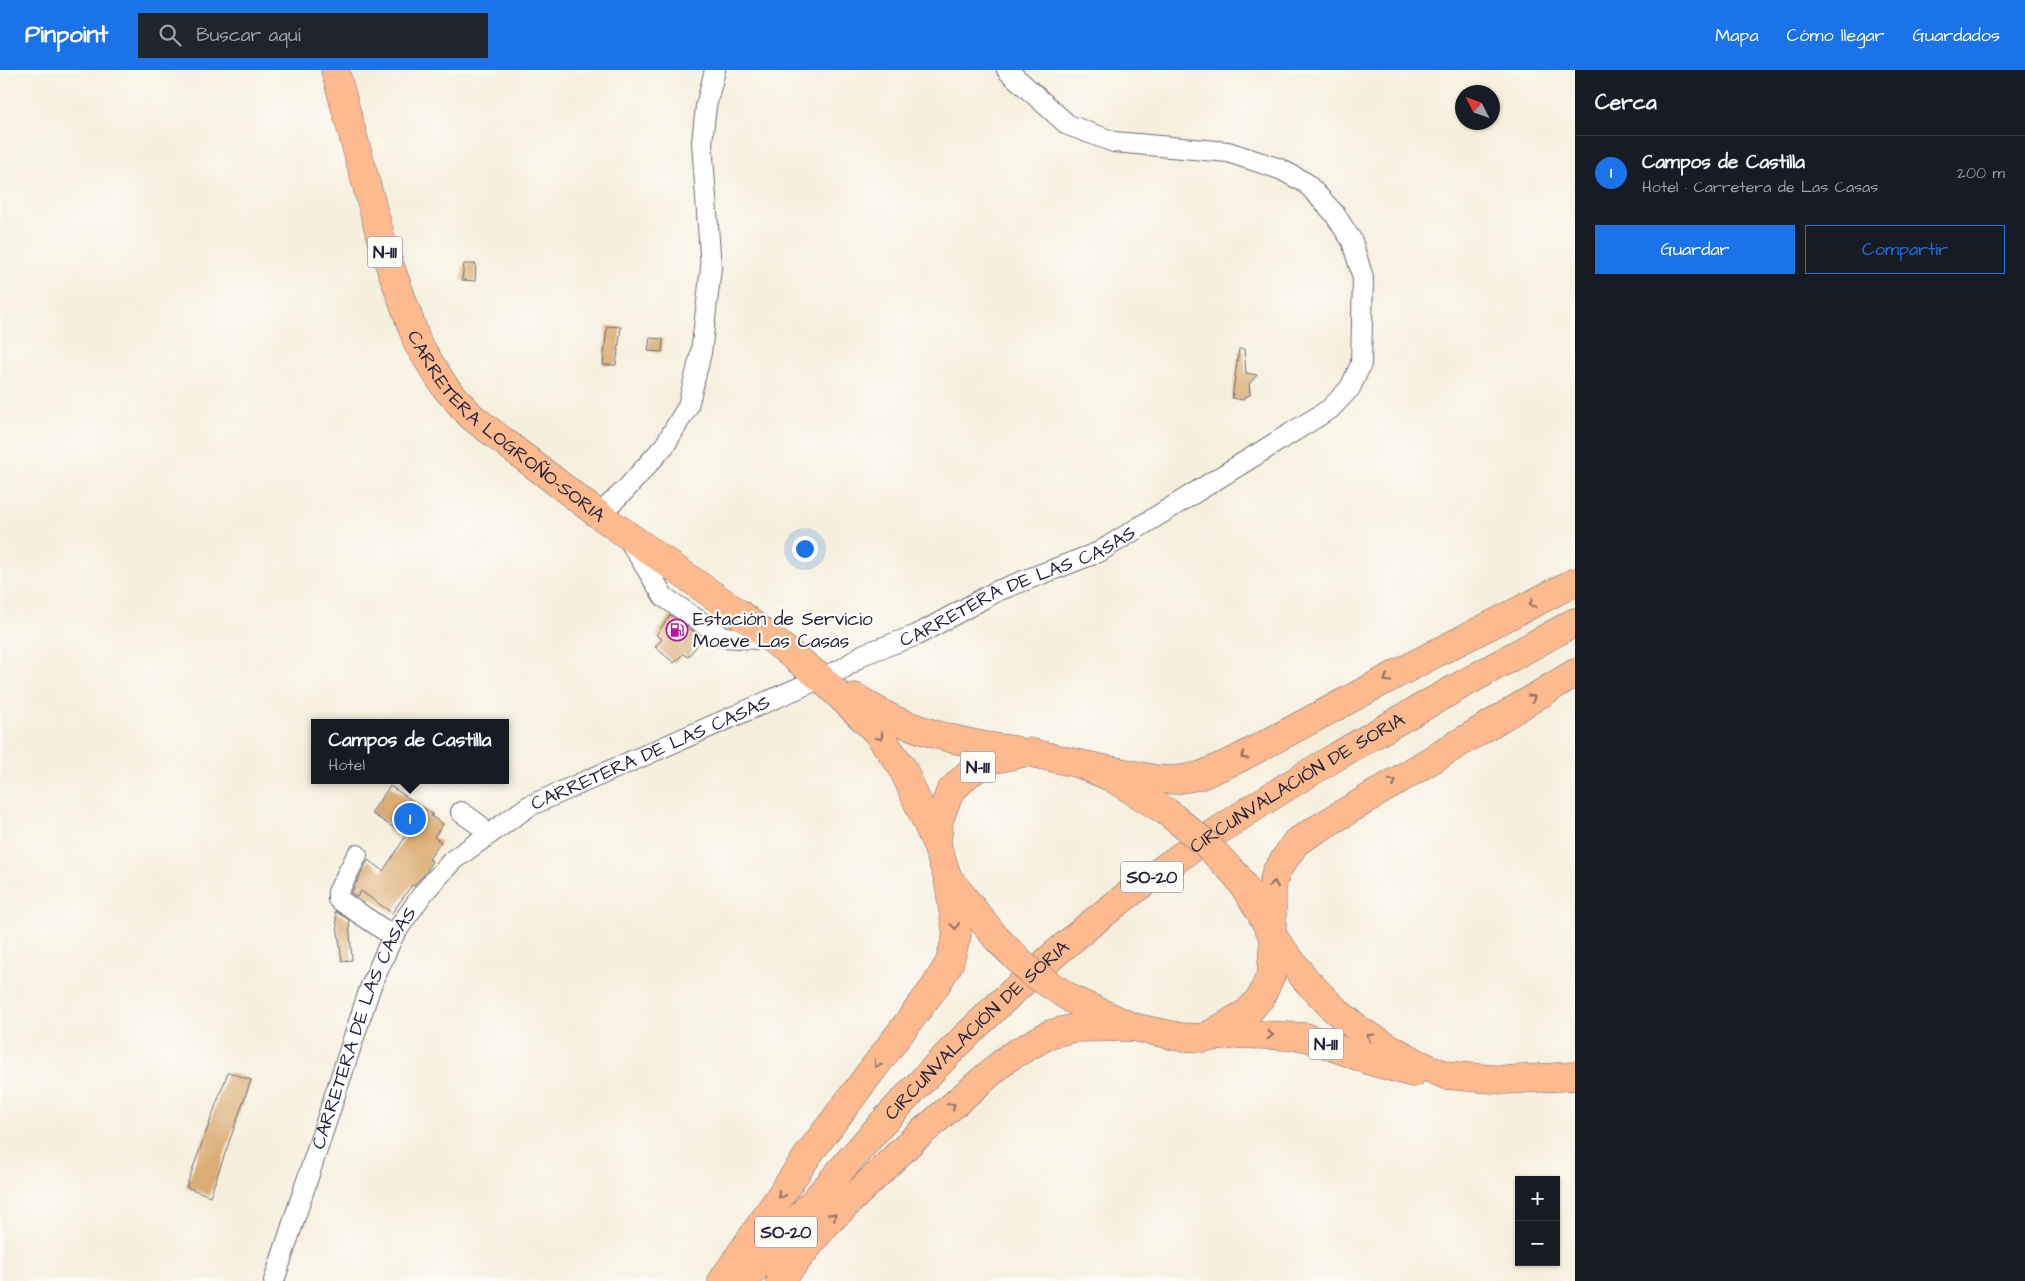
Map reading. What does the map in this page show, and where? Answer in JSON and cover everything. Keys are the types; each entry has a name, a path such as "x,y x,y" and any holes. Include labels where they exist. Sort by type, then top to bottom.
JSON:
{"highway":[{"name":"CARRETERA LOGROÑO-SORIA","path":"336,70 384,249 418,344 445,387 472,417 599,515 748,620 821,678 876,731 902,767 938,846"},
{"path":"1080,764 1155,778 1175,780 1199,776 1236,760 1436,653 1575,582"},
{"name":"CIRCUNVALACIÓN DE SORIA","path":"745,1281 907,1094 959,1042 1052,956 1156,874 1278,792 1407,716 1575,622"},
{"path":"1204,1038 1248,1012 1261,997 1272,975 1274,907 1272,889 1276,872 1296,842 1575,672"},
{"name":"CARRETERA LOGROÑO-SORIA","path":"821,678 895,720 981,746 1028,752"},
{"name":"N-111","path":"1445,1075 1418,1064 1355,1026 1334,1009 1304,979 1273,935 1237,876 1204,842 1167,812 1112,778 1080,764 1028,752 990,760 968,774 950,792 939,820 938,846 948,878 997,939 1032,973 1072,1000 1133,1027 1180,1037 1204,1038 1241,1034 1306,1037 1373,1062 1411,1073 1505,1080 1575,1076"},
{"name":"SO-20","path":"722,1281 808,1155 934,988 949,964 957,935 948,878"},
{"name":"SO-20","path":"780,1281 826,1224 914,1139 1009,1057 1050,1034 1074,1028 1133,1027"},
{"name":"CIRCUNVALACIÓN DE SORIA","path":"760,1281 828,1185"}],"street":[{"path":"599,515 628,488 665,445 688,406 701,353 711,268 702,142 706,106 715,70"},
{"name":"CARRETERA DE LAS CASAS","path":"274,1281 370,988 393,936 424,892 452,860 529,806 844,668 864,654 917,635 997,591 1099,552 1330,409 1350,388 1361,364 1363,278 1352,241 1334,213 1306,183 1280,169 1228,152 1114,142 1105,139 1068,125 1007,70"},
{"path":"624,532 664,597 724,638 773,640"},
{"path":"664,597 674,568"},
{"path":"724,638 748,620"},
{"path":"461,812 478,824"},
{"path":"357,855 338,892 338,899 393,936"}],"building":[{"path":"464,264 476,264 475,281 462,280"},
{"path":"607,326 621,327 616,365 603,365"},
{"path":"650,338 663,339 662,352 648,351"},
{"path":"1239,349 1244,349 1246,373 1257,375 1249,384 1250,395 1243,400 1232,398"},
{"path":"670,615 703,638 688,657 683,654 674,663 655,647 662,639 656,635"},
{"path":"390,786 433,814 431,816 443,824 434,837 441,842 429,859 432,861 426,872 412,885 392,913 361,891 357,897 351,893 368,860 383,871 406,836 371,813"},
{"path":"335,911 349,920 352,960 342,961"},
{"path":"228,1072 251,1080 210,1196 186,1187"}],"place":[{"name":"Estación de Servicio Moeve Las Casas","path":"677,630"},
{"name":"Campos de Castilla","path":"410,819"}]}
